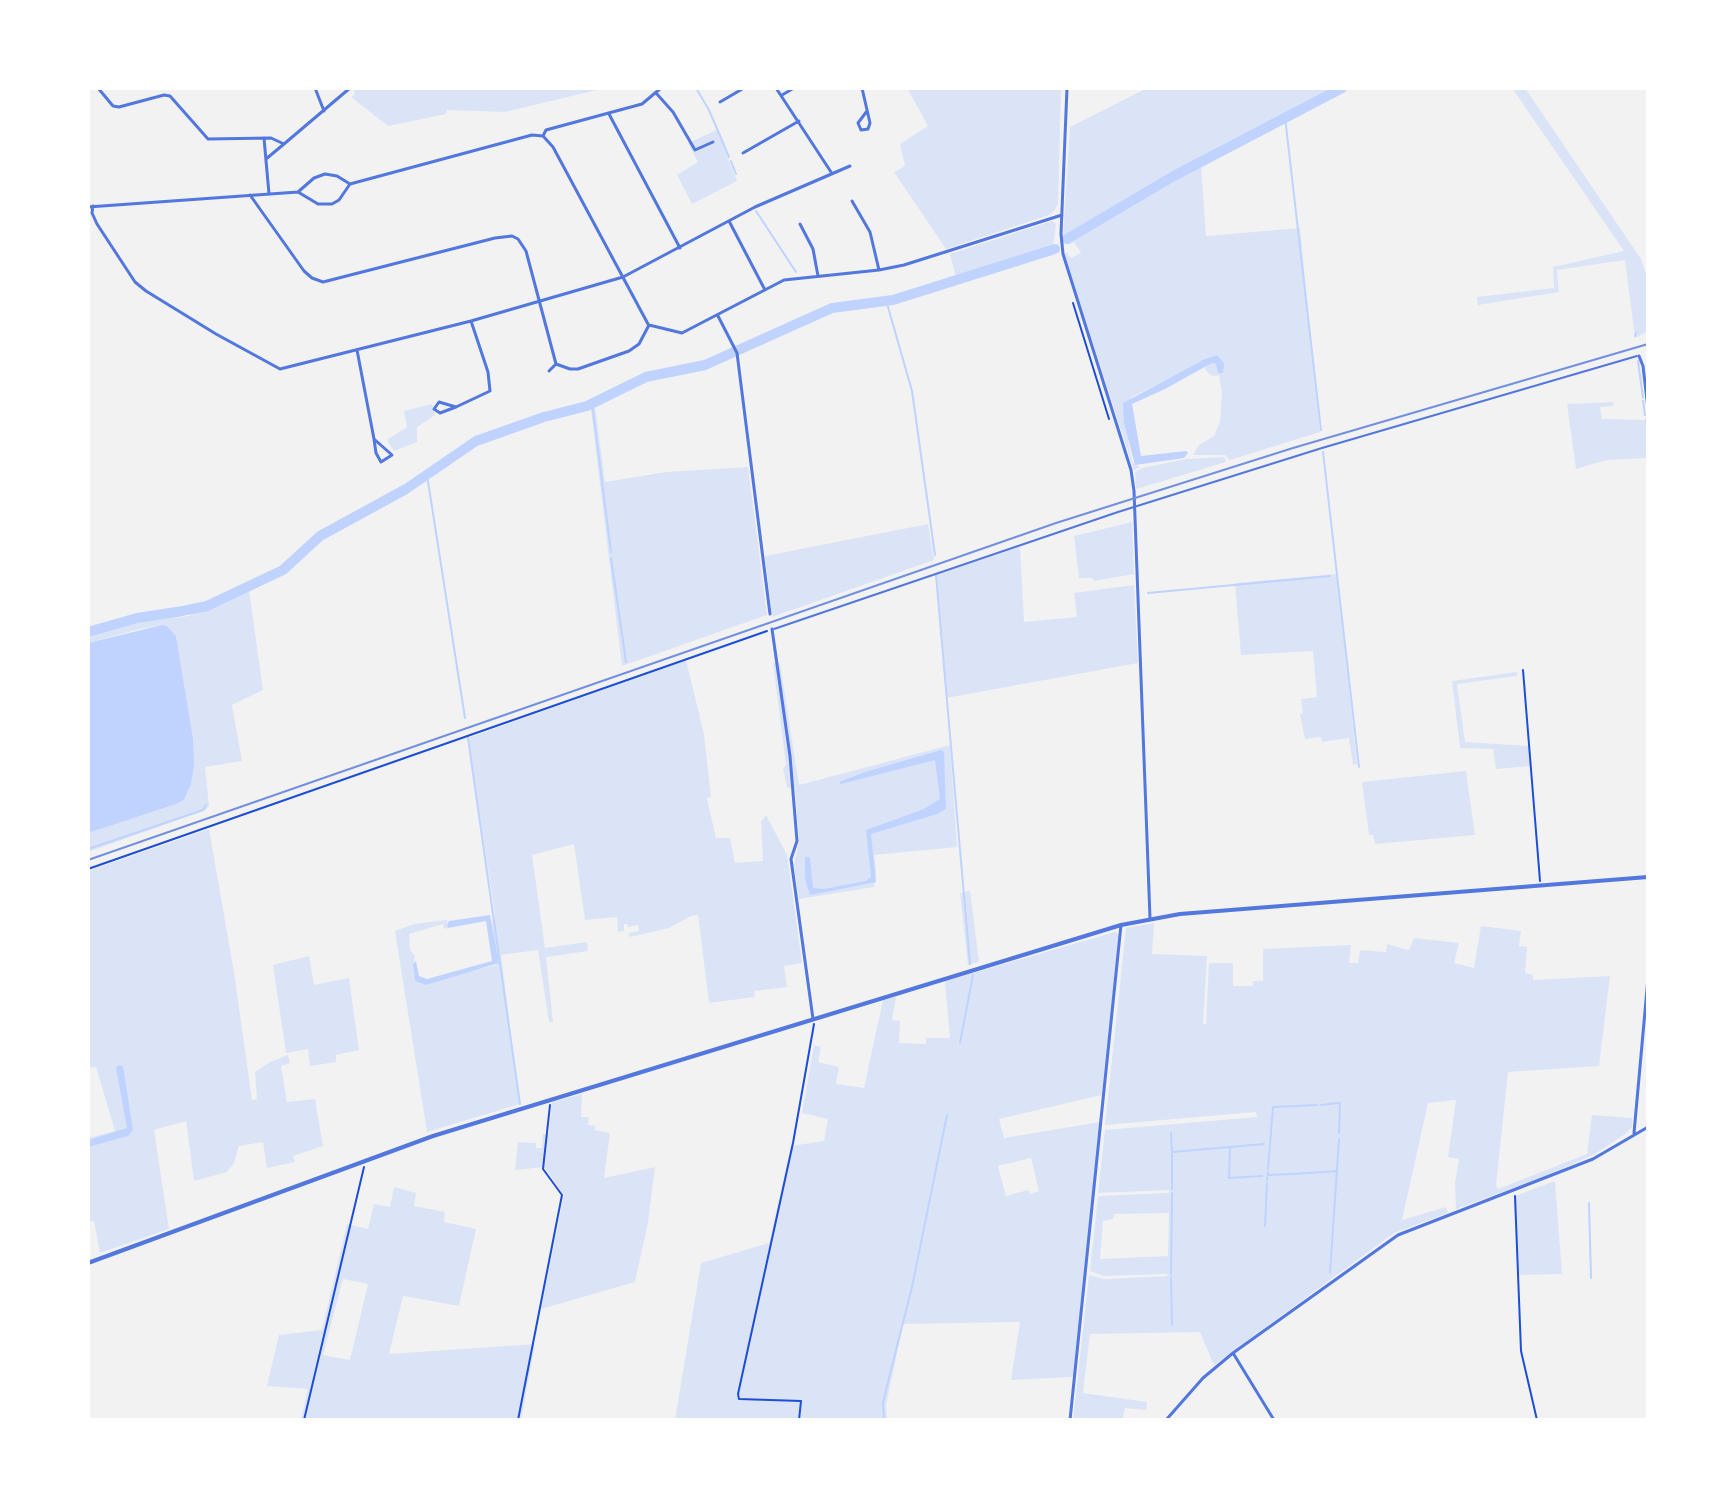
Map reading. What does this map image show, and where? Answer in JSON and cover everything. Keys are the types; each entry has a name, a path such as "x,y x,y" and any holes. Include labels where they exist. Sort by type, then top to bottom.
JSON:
{"street":[{"path":"98,88 113,106 119,107 170,96 208,139 264,137 284,144"},
{"path":"170,96 171,88"},
{"path":"315,88 324,111"},
{"path":"266,159 350,88"},
{"path":"543,136 546,130 642,104 661,88"},
{"path":"720,102 744,88"},
{"path":"776,88 831,172"},
{"path":"782,95 794,88"},
{"path":"862,88 867,111"},
{"path":"1067,88 1061,243 1066,268 1131,470 1135,508 1150,918"},
{"path":"656,93 673,112 695,150 713,142"},
{"path":"609,114 680,248"},
{"path":"743,153 799,121"},
{"path":"850,166 831,172 729,221 623,277 471,321 280,369 216,334 135,282 97,224 90,205 298,192 318,204 327,205 339,200 350,184 532,135 543,136 553,147 623,277 649,325 682,333 784,280 879,270 1062,215"},
{"path":"264,137 269,194"},
{"path":"298,192 307,182 321,175 337,176 350,184"},
{"path":"250,195 304,271 317,280 335,281 484,240 512,236 523,243 556,364"},
{"path":"852,201 870,232 879,270"},
{"path":"729,221 765,290"},
{"path":"800,224 813,249 818,276"},
{"path":"717,315 737,353 770,614"},
{"path":"456,407 439,402 434,409 440,413 456,407 490,391 488,372 471,321"},
{"path":"556,364 578,369 629,351 639,344 649,325"},
{"path":"357,350 374,439 381,462 392,455 374,439"},
{"path":"1639,356 1648,409"},
{"path":"549,371 556,364"},
{"path":"772,629 790,756 797,841 791,859 813,1019"},
{"path":"88,1263 433,1136 1121,925 1150,918 1648,877"},
{"path":"1070,1420 1121,925"},
{"path":"1634,1133 1648,978"},
{"path":"1166,1420 1203,1378 1233,1353 1398,1235 1593,1159 1648,1127"},
{"path":"1233,1353 1274,1420"}],"lane":[{"path":"772,629 999,551 1322,448 1639,356"}],"path":[{"path":"88,869 772,629"},
{"path":"1523,670 1540,886"},
{"path":"799,1420 801,1401 739,1399 738,1394 793,1143 815,1026 813,1019"},
{"path":"518,1420 562,1195 543,1169 550,1100"},
{"path":"304,1420 365,1162"},
{"path":"1514,1191 1521,1351 1537,1420"}],"shaded area":[{"path":"353,88 605,88 505,112 447,110 446,114 388,126 351,97 355,94"},
{"path":"907,88 1061,88 1058,204 1054,211 946,249 894,172 905,166 900,144 928,126"},
{"path":"1147,88 1335,88 1063,237 1070,127"},
{"path":"1512,88 1525,88 1641,259 1648,280 1648,331 1635,338 1625,260 1557,270 1559,292 1478,305 1477,297 1554,288 1553,267 1624,251"},
{"path":"717,130 737,181 692,204 677,175 698,162 688,143"},
{"path":"1201,166 1206,236 1300,228 1320,432 1230,460 1225,455 1193,455 1199,445 1214,436 1220,422 1222,393 1219,375 1208,373 1206,360 1132,397 1124,410 1130,453 1133,463 1140,467 1134,470 1064,254 1071,258 1081,253 1074,242 1068,245 1067,242 1075,235"},
{"path":"1052,221 1056,224 1053,246 956,277 950,254"},
{"path":"693,369 694,372 645,382 595,406 605,482 666,472 748,467 767,615 622,666 591,410 548,420 475,447 474,444 514,428 590,406 647,379"},
{"path":"1614,402 1613,406 1600,407 1602,419 1645,420 1648,458 1606,460 1576,469 1567,404"},
{"path":"432,404 435,415 417,427 417,442 394,451 387,440 407,427 404,411"},
{"path":"1224,457 1226,462 1136,489 1135,472 1142,468 1186,459"},
{"path":"1132,522 1134,574 1093,581 1093,578 1079,578 1074,536"},
{"path":"928,524 934,560 772,617 765,556"},
{"path":"1020,547 1024,622 1077,617 1074,593 1134,585 1138,663 946,698 936,575"},
{"path":"1337,574 1357,764 1353,765 1349,738 1322,742 1321,737 1305,739 1300,714 1303,713 1301,699 1317,697 1313,651 1241,655 1235,583"},
{"path":"249,590 263,690 232,705 242,761 205,767 209,806 206,810 88,852 88,833 184,800 191,784 193,738 176,636 167,626 136,630 88,643 88,628 133,616 169,611 175,618 188,616 213,608"},
{"path":"686,660 704,734 711,797 707,798 716,838 730,838 735,863 763,861 761,822 766,815 787,855 802,963 784,966 787,987 754,991 755,997 709,1003 698,915 669,928 630,937 629,933 639,931 638,925 628,927 624,924 624,931 618,932 617,917 585,920 574,844 532,855 545,948 587,942 588,951 546,957 553,1022 549,1022 538,950 501,955 520,1104 427,1132 395,931 414,924 447,920 448,928 444,929 443,924 409,934 410,950 415,956 421,984 496,965 492,922 495,914 468,738"},
{"path":"773,663 780,663 799,785 950,745 957,847 874,855 874,887 799,899 794,864 799,842 795,790 794,787 787,788 783,768 786,765"},
{"path":"1517,672 1517,676 1457,684 1465,742 1529,746 1530,766 1496,769 1493,749 1460,748 1452,681"},
{"path":"1466,771 1475,835 1375,844 1373,835 1369,835 1362,782"},
{"path":"209,829 252,1100 257,1099 255,1072 288,1055 290,1063 281,1066 287,1102 315,1099 323,1146 293,1156 295,1162 267,1168 263,1142 239,1146 234,1163 227,1172 194,1181 186,1121 154,1130 169,1229 100,1253 94,1221 88,1221 88,1138 115,1131 96,1067 88,1068 88,871"},
{"path":"970,891 979,962 968,965 960,893"},
{"path":"1154,923 1152,954 1207,956 1203,1024 1206,1024 1209,963 1233,963 1233,986 1253,986 1253,981 1263,981 1263,949 1351,945 1349,963 1358,963 1360,950 1386,952 1387,944 1409,950 1414,938 1459,943 1454,963 1474,968 1481,926 1521,931 1519,946 1527,947 1525,973 1533,975 1533,980 1610,976 1599,1066 1508,1072 1498,1189 1587,1154 1592,1115 1632,1118 1632,1127 1595,1154 1539,1179 1456,1209 1455,1183 1459,1159 1448,1157 1456,1100 1428,1103 1402,1220 1446,1207 1448,1213 1394,1233 1214,1365 1200,1332 1090,1334 1083,1393 1147,1402 1146,1410 1125,1408 1122,1420 1073,1420 1089,1275 1104,1279 1168,1276 1104,1276 1090,1271 1098,1196 1169,1193 1169,1190 1098,1193 1105,1130 1257,1117 1256,1112 1105,1125 1126,928","holes":["1169,1213 1168,1256 1100,1259 1103,1221 1113,1219 1114,1214"]},
{"path":"1115,932 1119,934 1102,1095 999,1119 1004,1138 1100,1122 1073,1377 1011,1380 1020,1322 903,1324 886,1405 887,1420 675,1420 701,1263 769,1243 791,1146 824,1141 828,1119 802,1113 814,1045 821,1047 818,1062 839,1067 836,1084 864,1088 883,1000 896,997 892,1020 900,1021 899,1043 926,1044 926,1038 950,1038 945,981","holes":["1031,1158 1039,1191 1030,1194 1028,1190 1006,1196 998,1166"]},
{"path":"309,956 314,985 349,978 359,1050 336,1055 336,1062 310,1066 308,1049 286,1053 273,965"},
{"path":"582,1094 581,1117 589,1117 588,1125 595,1126 595,1130 610,1133 604,1178 655,1167 648,1223 635,1282 541,1309 564,1195 544,1167 515,1170 518,1142 536,1143 536,1148 542,1148 543,1134 549,1134 552,1102"},
{"path":"1555,1181 1562,1274 1519,1275 1515,1196"},
{"path":"394,1187 416,1193 414,1206 445,1212 444,1222 476,1229 459,1306 403,1296 389,1354 535,1344 521,1420 301,1420 308,1389 267,1386 279,1335 322,1330 347,1224 368,1229 374,1204 390,1207","holes":["343,1279 368,1284 350,1360 323,1355"]}],"water":[{"path":"1217,355 1224,363 1223,373 1218,373 1216,364 1212,363 1132,404 1141,456 1188,453 1184,458 1135,465 1124,423 1123,403"},
{"path":"162,625 176,636 193,738 191,784 184,800 176,804 88,833 88,643"},
{"path":"941,750 944,752 946,809 871,834 876,882 810,895 805,879 805,857 810,857 813,888 824,889 866,881 871,877 866,830 924,809 940,799 935,760 839,782"},
{"path":"490,915 499,963 426,985 415,981 413,964 416,961 419,976 427,979 492,961 486,921 448,928 447,925 449,921"},
{"path":"123,1066 133,1130 128,1136 88,1147 89,1140 127,1128 116,1068"}],"waterway":[{"path":"696,88 729,157"},
{"path":"1067,239 1172,177 1342,88"},
{"path":"1285,117 1321,430"},
{"path":"731,161 736,174"},
{"path":"756,211 796,272"},
{"path":"187,610 207,606 283,570 320,536 406,489 476,441 544,417 587,406 646,377 705,365 832,308 893,300 1055,249"},
{"path":"886,300 912,391 935,555"},
{"path":"1638,361 1643,398"},
{"path":"1643,401 1645,415"},
{"path":"592,403 611,552"},
{"path":"1646,420 1648,436"},
{"path":"1323,452 1359,767"},
{"path":"427,475 465,718"},
{"path":"611,558 626,662"},
{"path":"936,575 970,964"},
{"path":"1148,593 1330,576"},
{"path":"88,632 137,618 183,611"},
{"path":"468,738 520,1104"},
{"path":"88,849 203,810 206,805"},
{"path":"960,1043 973,975"},
{"path":"1321,1105 1338,1103"},
{"path":"1339,1133 1340,1103"},
{"path":"1268,1169 1273,1107 1317,1105"},
{"path":"884,1420 883,1402 912,1287 947,1115"},
{"path":"1171,1133 1172,1152 1264,1144"},
{"path":"1330,1273 1339,1139"},
{"path":"1230,1148 1229,1178 1262,1176"},
{"path":"1172,1154 1172,1189"},
{"path":"1294,1174 1337,1171"},
{"path":"1267,1180 1268,1172"},
{"path":"1268,1175 1292,1174"},
{"path":"1265,1226 1267,1183"},
{"path":"1171,1274 1172,1193"},
{"path":"1589,1203 1591,1278"},
{"path":"1171,1277 1172,1325"}],"railway":[{"path":"88,860 1056,523 1293,448 1648,344"}]}
